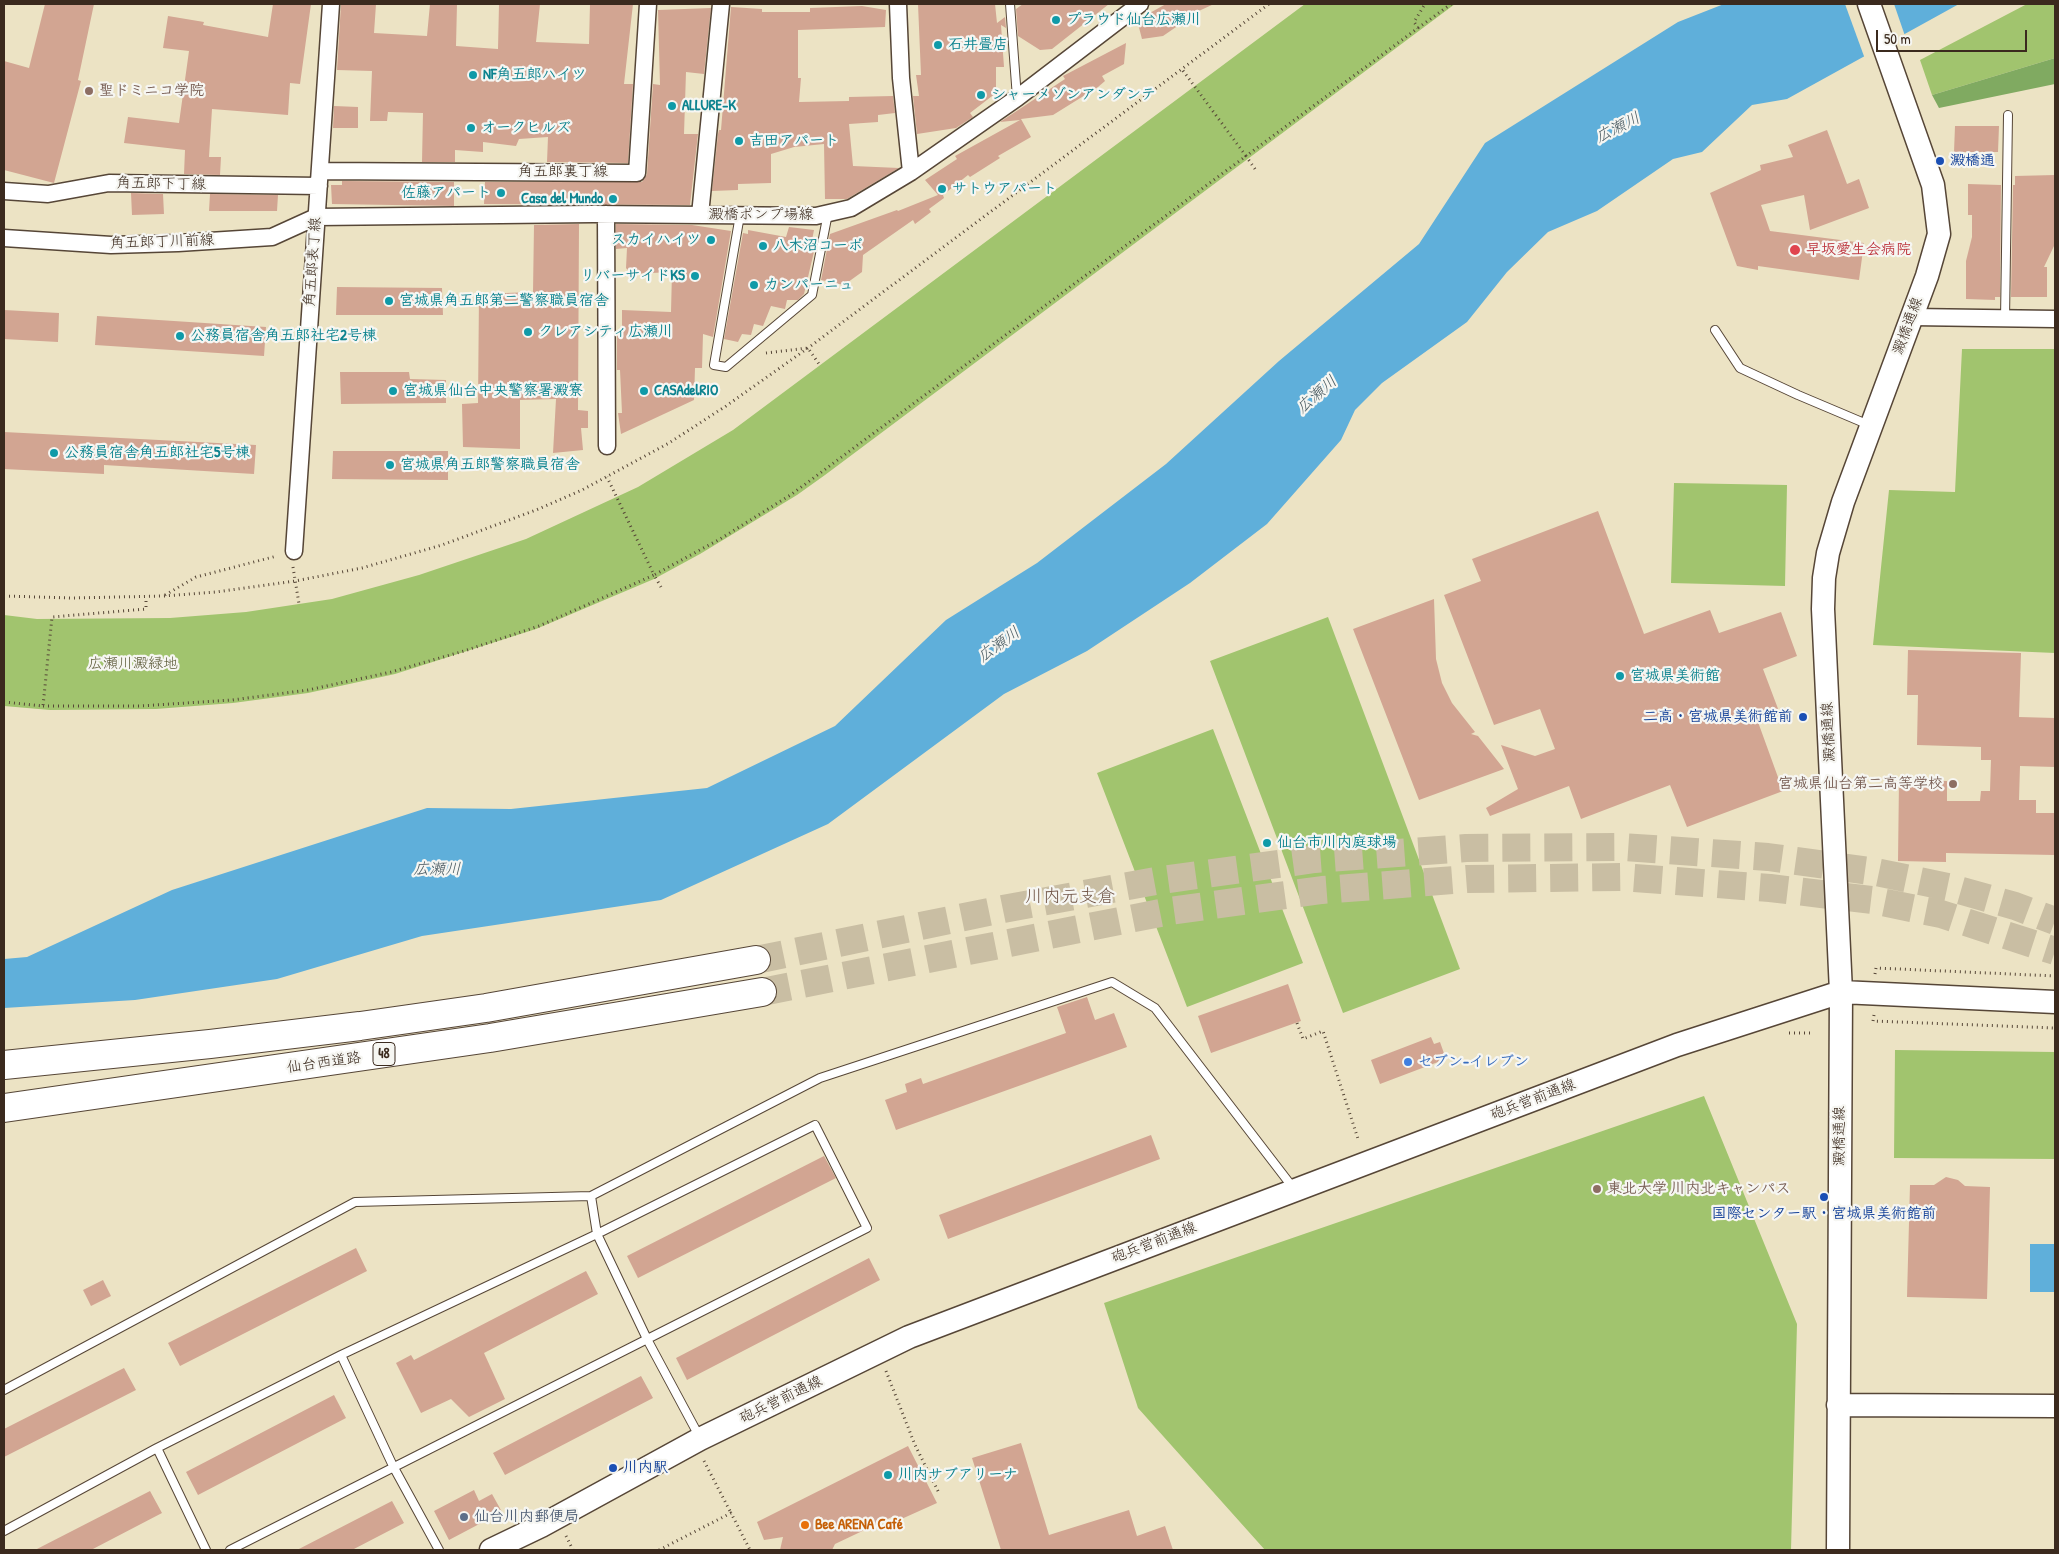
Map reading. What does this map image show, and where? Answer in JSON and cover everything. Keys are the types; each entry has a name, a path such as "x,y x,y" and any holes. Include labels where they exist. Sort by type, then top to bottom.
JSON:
{"highway":[{"name":"48","path":"4,1065 210,1044 360,1026 486,1008 756,960"},
{"name":"仙台西道路","path":"4,1108 442,1046 762,992"}],"street":[{"name":"角五郎表丁線","path":"287,553 316,218 331,4"},
{"name":"角五郎裏丁線","path":"319,178 637,173 648,4"},
{"path":"700,215 721,4"},
{"path":"898,4 900,60 911,172"},
{"name":"澱橋ポンプ場線","path":"316,218 606,214 816,216 851,208 911,172 1016,98 1140,4"},
{"name":"澱橋通線","path":"1838,1550 1841,992 1824,619 1824,578 1828,553 1840,511 1912,317 1937,246 1939,234 1933,185 1869,4"},
{"name":"角五郎下丁線","path":"4,191 48,194 109,183 319,178"},
{"path":"606,214 607,446"},
{"name":"角五郎丁川前線","path":"4,238 111,245 272,237 316,218"},
{"path":"1912,317 2055,319"},
{"path":"1841,992 2055,1002"},
{"name":"砲兵営前通線","path":"491,1550 705,1452 909,1337 1677,1045 1841,992"},
{"path":"1838,1405 2055,1406"}],"lane":[{"path":"1010,4 1016,98"},
{"path":"2005,318 2008,115"},
{"path":"740,216 714,365 726,367 812,295 828,213"},
{"path":"1715,330 1740,368 1871,426"},
{"path":"4,1390 355,1202 591,1196 820,1078 1112,982 1155,1008 1295,1190"},
{"path":"4,1531 157,1448 341,1355 597,1234 815,1125 867,1228 230,1550"},
{"path":"591,1196 597,1234 705,1452"},
{"path":"341,1355 393,1466 439,1550"},
{"path":"157,1448 206,1550"}],"path":[{"path":"4,596 146,597 216,592 362,568 442,546 536,510 614,474 726,406 808,348 1269,4"},
{"path":"1418,28 1414,22 1425,4"},
{"path":"4,702 43,706 140,706 232,700 308,690 373,676 464,651 539,626 654,575 720,540 792,494 1451,4"},
{"path":"1182,68 1254,169"},
{"path":"740,356 808,348"},
{"path":"808,348 819,364"},
{"path":"612,468 614,474"},
{"path":"607,477 661,587"},
{"path":"164,596 196,577 287,553"},
{"path":"295,579 299,604"},
{"path":"43,706 52,617 146,609 146,597"},
{"path":"1875,974 1876,968 2055,976"},
{"path":"1874,1012 1873,1021 2055,1028"},
{"path":"1297,1023 1303,1039 1323,1031 1358,1139"},
{"path":"1785,1032 1812,1033"},
{"path":"885,1368 915,1445 939,1493"},
{"path":"695,1466 705,1452"},
{"path":"705,1452 731,1513 750,1550"},
{"path":"658,1550 731,1513"},
{"path":"564,1533 573,1550"}],"green space":[{"name":"広瀬川澱緑地","path":"1305,4 1455,4 825,475 797,495 700,554 654,579 536,629 395,674 308,693 233,703 156,709 50,710 4,706 4,615 37,619 170,618 246,612 332,599 419,575 526,539 638,487 733,430"},
{"path":"2027,4 2055,4 2055,58 1932,95 1920,60"},
{"path":"2055,58 2055,84 1939,108 1932,95"},
{"path":"1962,349 2055,349 2055,653 1873,645 1889,490 1955,492"},
{"path":"1674,483 1787,485 1785,586 1671,583"},
{"path":"1328,617 1460,969 1343,1013 1210,661"},
{"path":"1213,729 1303,963 1187,1007 1097,773"},
{"path":"1895,1050 2055,1052 2055,1159 1894,1158"},
{"name":"東北大学 川内北キャンパス","path":"1704,1096 1797,1324 1791,1550 1265,1550 1138,1408 1104,1303"}],"water":[{"name":"広瀬川","path":"1724,4 1959,4 1787,99 1752,105 1702,152 1673,159 1597,211 1548,232 1507,272 1467,322 1382,383 1355,410 1341,440 1267,524 1190,583 1087,651 1004,694 828,824 661,900 422,936 277,979 135,1000 4,1008 4,959 27,957 172,890 427,808 511,809 707,788 835,726 946,620 1037,563 1166,464 1279,361 1419,244 1485,143 1678,22"},
{"path":"2030,1244 2055,1244 2055,1292 2030,1292"}],"pier":[{"path":"1845,4 1894,4 1905,36 1865,59"}],"building":[{"path":"45,4 94,4 78,80 81,81 54,183 4,170 4,61 29,68"},
{"path":"273,4 311,4 300,84 290,83 288,115 212,109 209,157 221,157 220,175 184,174 185,150 124,143 128,117 179,123 189,51 163,48 168,16 204,22 203,25 268,37"},
{"path":"341,4 376,4 374,33 427,36 430,4 457,4 456,46 498,49 499,4 540,4 536,42 589,44 590,4 633,4 624,84 633,84 628,163 547,162 548,137 519,139 516,146 483,142 483,152 455,150 455,162 422,162 423,113 388,112 387,121 370,121 372,71 337,70"},
{"path":"918,4 995,4 997,23 1005,17 1006,28 1001,25 1004,67 996,67 996,93 970,113 973,117 956,128 917,134 913,96 919,96 916,75 921,75"},
{"name":"プラウド仙台広瀬川","path":"1023,4 1109,4 1052,49 1040,50 1018,36 1016,9"},
{"path":"1166,4 1214,4 1177,21 1179,25 1163,36 1142,39 1137,20"},
{"path":"862,6 886,10 885,27 798,30 798,78 801,78 799,102 849,101 849,97 893,96 895,113 878,115 878,122 849,124 853,166 899,168 847,199 825,199 824,144 794,147 771,154 771,183 738,184 738,190 712,191 718,134 719,130 721,130 731,7 762,9 762,12 810,12 810,8"},
{"path":"711,8 704,74 686,72 684,134 698,134 690,205 484,204 485,182 642,182 647,174 653,84 660,85 658,10"},
{"path":"1126,43 1124,64 1102,76 1105,81 1053,115 1021,119 1031,137 998,156 1000,158 970,177 968,175 943,195 944,198 929,209 931,212 915,224 913,220 863,255 862,272 844,285 821,280 830,234 938,195 925,180 957,159 955,156 1020,120 1000,122 1065,79 1063,76"},
{"path":"334,106 358,107 358,128 333,128"},
{"path":"1955,126 1999,126 1998,152 1954,152"},
{"path":"1827,130 1847,184 1859,179 1869,208 1810,230 1804,195 1761,205 1770,231 1864,243 1859,280 1758,266 1758,270 1737,266 1710,193 1761,170 1760,165 1793,157 1788,145"},
{"path":"2055,175 2054,246 2044,267 2047,267 2047,297 2011,297 2013,185 2015,185 2015,176"},
{"path":"342,181 454,182 454,206 332,204 331,185 342,185"},
{"path":"1968,184 2001,185 2000,297 1995,297 1995,300 1966,299 1966,261 1972,237 1972,215 1968,215"},
{"path":"131,193 163,194 164,214 132,215"},
{"path":"210,194 278,195 277,211 209,211"},
{"name":"クレアシティ広瀬川","path":"579,224 578,410 588,411 588,428 581,428 583,450 553,453 556,399 520,400 520,449 463,447 462,404 478,403 479,294 533,292 534,225"},
{"path":"616,224 692,225 731,231 713,337 703,334 702,368 695,368 694,400 621,434 618,413 622,413 620,370 617,370 617,334 622,334 622,310 671,312 672,272 631,274 626,268 627,248 616,249"},
{"path":"789,227 814,230 812,240 817,239 804,294 798,300 787,300 785,309 771,306 763,326 754,324 751,335 742,334 738,342 724,339 743,233 748,234 748,230 786,237"},
{"name":"宮城県角五郎第二警察職員宿舎","path":"337,287 442,288 443,315 336,315"},
{"path":"4,310 59,313 58,342 4,339"},
{"name":"公務員宿舎角五郎社宅2号棟","path":"97,316 266,327 264,356 95,345"},
{"name":"宮城県仙台中央警察署澱寮","path":"340,372 409,372 410,379 446,380 446,403 341,404"},
{"path":"4,432 256,445 254,474 104,465 104,474 4,469"},
{"name":"宮城県角五郎警察職員宿舎","path":"333,451 448,451 448,480 332,479"},
{"name":"宮城県美術館","path":"1598,511 1644,634 1710,610 1719,633 1781,612 1797,656 1763,669 1780,714 1758,722 1783,791 1687,827 1670,785 1581,819 1569,786 1490,816 1486,808 1518,789 1501,745 1535,756 1555,749 1540,709 1494,725 1444,595 1481,581 1472,559"},
{"path":"1434,599 1436,659 1442,683 1452,703 1475,732 1471,734 1478,736 1504,769 1419,800 1353,629"},
{"path":"1908,650 2021,653 2019,717 2055,718 2055,767 2020,766 2019,800 2036,800 2036,813 2055,813 2055,855 1946,853 1946,862 1898,861 1899,780 1947,781 1947,801 1980,801 1981,791 1990,791 1991,760 1981,760 1981,747 1917,745 1918,695 1907,695"},
{"path":"1288,984 1301,1021 1211,1053 1198,1016"},
{"path":"1087,997 1095,1020 1114,1013 1127,1047 896,1130 885,1100 907,1092 905,1084 921,1078 923,1084 1066,1033 1057,1007"},
{"path":"1431,1037 1434,1044 1440,1042 1446,1059 1380,1084 1371,1060"},
{"path":"1151,1135 1160,1159 948,1239 939,1215"},
{"path":"824,1156 836,1178 638,1278 627,1256"},
{"path":"1946,1177 1958,1180 1965,1186 1990,1187 1987,1299 1907,1297 1910,1185 1934,1185"},
{"path":"356,1248 367,1271 180,1366 168,1343"},
{"path":"869,1258 880,1280 687,1380 676,1358"},
{"path":"586,1271 598,1294 484,1353 505,1399 469,1417 451,1399 421,1413 396,1363 411,1355 414,1360"},
{"path":"103,1280 111,1296 91,1306 83,1290"},
{"path":"124,1368 136,1390 4,1457 4,1429"},
{"path":"641,1376 653,1398 505,1475 493,1453"},
{"path":"334,1395 346,1418 198,1495 186,1472"},
{"path":"1021,1443 1049,1535 1129,1510 1137,1536 1165,1526 1173,1550 1001,1550 972,1458"},
{"name":"川内サブアリーナ","path":"908,1446 937,1503 897,1521 894,1516 835,1544 832,1550 780,1550 783,1537 764,1540 757,1522"},
{"path":"474,1490 479,1501 492,1494 502,1512 449,1540 434,1511"},
{"path":"150,1491 162,1513 91,1550 35,1550"},
{"path":"392,1501 404,1523 352,1550 297,1550"}],"tunnel":[{"path":"756,960 1003,909 1161,880 1315,859 1466,848 1623,847 1768,857 1876,872 1948,887 2015,906 2055,921"},
{"path":"762,992 1170,911 1322,890 1467,879 1621,877 1770,888 1872,900 1941,914 2055,951"}],"place":[{"name":"プラウド仙台広瀬川","path":"1056,20"},
{"name":"石井畳店","path":"938,45"},
{"name":"NF角五郎ハイツ","path":"473,75"},
{"name":"聖ドミニコ学院","path":"89,91"},
{"name":"シャーメゾンアンダンテ","path":"981,95"},
{"name":"ALLURE-K","path":"672,106"},
{"name":"オークヒルズ","path":"471,128"},
{"name":"吉田アパート","path":"739,141"},
{"name":"澱橋通","path":"1940,161"},
{"name":"サトウアパート","path":"942,189"},
{"name":"佐藤アパート","path":"501,193"},
{"name":"Casa del Mundo","path":"613,199"},
{"name":"スカイハイツ","path":"711,240"},
{"name":"八木沼コーポ","path":"763,246"},
{"name":"早坂愛生会病院","path":"1795,250"},
{"name":"リバーサイドKS","path":"695,276"},
{"name":"カンパーニュ","path":"754,285"},
{"name":"宮城県角五郎第二警察職員宿舎","path":"389,301"},
{"name":"クレアシティ広瀬川","path":"528,332"},
{"name":"公務員宿舎角五郎社宅2号棟","path":"180,336"},
{"name":"宮城県仙台中央警察署澱寮","path":"393,391"},
{"name":"CASAdelRIO","path":"644,391"},
{"name":"公務員宿舎角五郎社宅5号棟","path":"54,453"},
{"name":"宮城県角五郎警察職員宿舎","path":"390,465"},
{"name":"宮城県美術館","path":"1620,676"},
{"name":"二高・宮城県美術館前","path":"1803,717"},
{"name":"宮城県仙台第二高等学校","path":"1953,784"},
{"name":"仙台市川内庭球場","path":"1267,843"},
{"name":"セブン-イレブン","path":"1408,1062"},
{"name":"東北大学 川内北キャンパス","path":"1597,1189"},
{"name":"国際センター駅・宮城県美術館前","path":"1824,1197"},
{"name":"川内駅","path":"613,1468"},
{"name":"川内サブアリーナ","path":"888,1475"},
{"name":"仙台川内郵便局","path":"464,1517"},
{"name":"Bee ARENA Café","path":"805,1525"}],"district":[{"name":"川内元支倉","path":"1070,897"}]}
